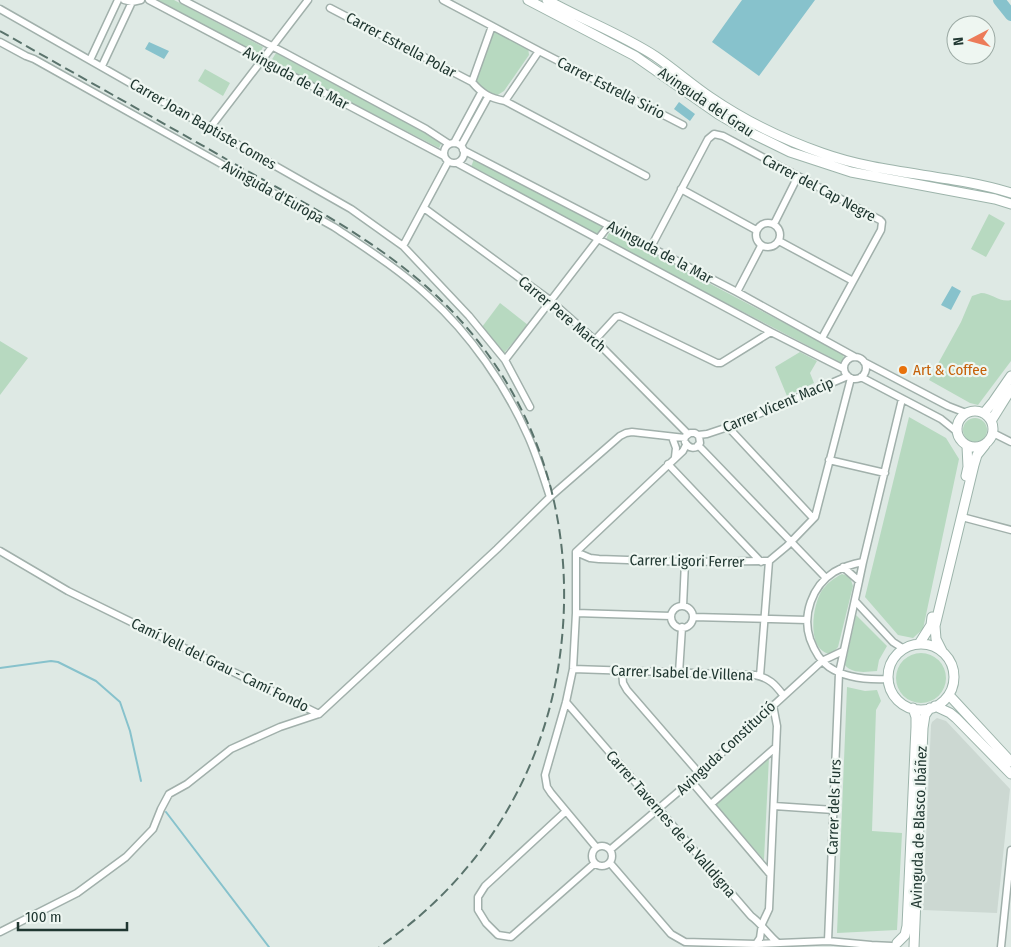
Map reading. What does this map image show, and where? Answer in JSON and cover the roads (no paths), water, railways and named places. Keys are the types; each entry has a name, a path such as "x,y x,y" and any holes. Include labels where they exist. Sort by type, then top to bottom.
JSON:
{"main road":[{"name":"Avinguda del Grau","path":"528,0 635,56 718,114 790,152 851,172 995,199 1011,204"},
{"name":"Avinguda del Grau","path":"547,0 632,43 655,57 723,106 753,124 785,139 821,153 858,164 1011,193"},
{"path":"984,413 1011,376"},
{"path":"991,421 1011,389"},
{"path":"932,707 944,701 954,684 952,665 936,639 935,626 977,455 985,445 988,441 993,433 991,421 984,413 978,411 966,413 959,420 956,431 960,440 967,446 976,448 985,445"},
{"path":"919,644 931,624 968,467 967,446"},
{"path":"942,651 927,644 919,644 904,649 892,662 889,679 891,689 896,698 913,708 932,707 950,713 1010,774"},
{"path":"949,694 1011,762"},
{"name":"Avinguda de Blasco Ibáñez","path":"913,947 923,728 925,715 932,707"},
{"name":"Avinguda de Blasco Ibáñez","path":"893,945 905,935 907,926 916,727 913,708"},
{"path":"893,945 906,943 913,947"}],"street":[{"path":"90,60 118,0"},
{"path":"124,0 132,2 141,0"},
{"name":"Avinguda de la Mar","path":"148,0 446,159"},
{"name":"Avinguda de la Mar","path":"183,0 452,143"},
{"path":"210,128 308,0"},
{"path":"443,0 540,51 505,101"},
{"path":"102,66 132,2"},
{"name":"Carrer Estrella Polar","path":"330,8 472,82 481,93 488,97 505,101 646,176"},
{"name":"Carrer Joan Baptiste Comes","path":"0,9 352,208 403,246 469,316 505,360 530,407"},
{"name":"Carrer Estrella Polar","path":"472,82 492,26"},
{"name":"Avinguda d'Europa","path":"0,42 34,59 326,222 373,253 421,290 452,320 480,356 505,395 528,436 550,497"},
{"name":"Carrer Estrella Sirio","path":"540,51 683,126"},
{"path":"403,246 424,208 446,159 444,151 452,143 481,93"},
{"path":"446,159 457,162 463,157 462,148 488,97"},
{"name":"Carrer del Cap Negre","path":"681,189 710,137 714,134 723,136 798,176 882,222 881,230 853,281"},
{"path":"452,143 462,148"},
{"name":"Avinguda de la Mar","path":"462,148 737,292 855,357"},
{"name":"Avinguda de la Mar","path":"457,162 599,240 844,369"},
{"path":"774,224 798,176"},
{"path":"651,247 681,189 756,230"},
{"name":"Carrer Pere March","path":"424,208 551,302 595,340 686,443"},
{"path":"762,224 774,224 780,232 779,241 773,247 761,246 756,239 756,230 762,224"},
{"path":"505,360 609,225"},
{"path":"779,241 853,281 822,338"},
{"path":"737,292 761,246"},
{"path":"595,340 616,317 620,316 721,364 771,332"},
{"path":"850,377 844,369 845,364 848,359 858,357 864,362 948,406 966,413"},
{"path":"861,376 866,368 864,362"},
{"path":"850,377 861,376 941,419 956,431"},
{"path":"765,562 791,542 814,518 850,377"},
{"name":"Carrer Vicent Macip","path":"699,440 707,434 850,377"},
{"path":"889,679 858,677 839,673 822,661 808,633 807,620 814,594 826,578 843,567 863,562 902,399"},
{"path":"728,427 814,518"},
{"name":"Camí Vell del Grau - Camí Fondo","path":"0,551 68,592 319,714 497,550 550,497 620,436 629,432 673,437"},
{"path":"596,847 551,793 547,787 545,775 574,669 576,552 675,457 693,433 826,578"},
{"path":"993,433 1011,442"},
{"path":"673,437 694,448 699,440"},
{"path":"673,437 676,448 675,457"},
{"path":"829,460 885,473"},
{"path":"668,464 765,562 765,618 760,676"},
{"path":"962,517 1011,530"},
{"name":"Carrer Ligori Ferrer","path":"576,552 590,558 599,559 765,562"},
{"path":"682,606 685,562"},
{"name":"Carrer dels Furs","path":"828,941 839,673 856,602 863,562"},
{"path":"843,567 859,580"},
{"path":"856,602 893,642 904,649"},
{"path":"682,606 690,610 693,617 690,624 682,627 674,623 671,616 674,609 682,606"},
{"path":"576,612 671,616"},
{"path":"693,617 807,620"},
{"path":"679,673 682,627"},
{"name":"Avinguda Constitució","path":"611,849 691,781 822,661 843,651"},
{"name":"Carrer Isabel de Villena","path":"574,669 760,676 773,682 783,695"},
{"path":"622,671 626,690 699,773"},
{"name":"Carrer Tavernes de la Valldigna","path":"566,702 751,916 762,924 778,943"},
{"path":"756,944 760,938 762,924 769,909 777,726 773,705"},
{"path":"0,932 77,893 126,857 153,829 169,794 187,784 231,749 280,727 319,714"},
{"path":"711,804 776,747"},
{"path":"691,781 770,874"},
{"path":"774,806 834,810"},
{"path":"565,812 485,886 478,897 478,910 486,923 498,935 511,936 595,863"},
{"path":"605,846 611,849 613,858 610,863 604,866 595,863 592,853 596,847 605,846"},
{"path":"1001,947 1011,850"},
{"path":"610,863 663,926 677,939 693,944 828,941 872,946 893,945"}],"water":[{"path":"742,0 815,0 759,76 712,42"},
{"path":"149,42 169,51 164,59 145,49"},
{"path":"679,102 695,114 690,121 674,109"},
{"path":"952,286 961,291 951,310 941,305"}],"waterway":[{"path":"999,0 1011,15"},
{"path":"0,668 51,661 58,662 96,681 120,702 130,731 141,781"},
{"path":"166,812 269,947"}],"railway":[{"path":"0,31 323,213 370,243 414,276 456,316 492,360 520,407 542,458 556,511 563,566 563,623 556,680 546,720 533,759 515,796 494,831 470,864 443,894 412,922 379,947"}],"place":[{"name":"Art & Coffee","path":"903,370"}]}
